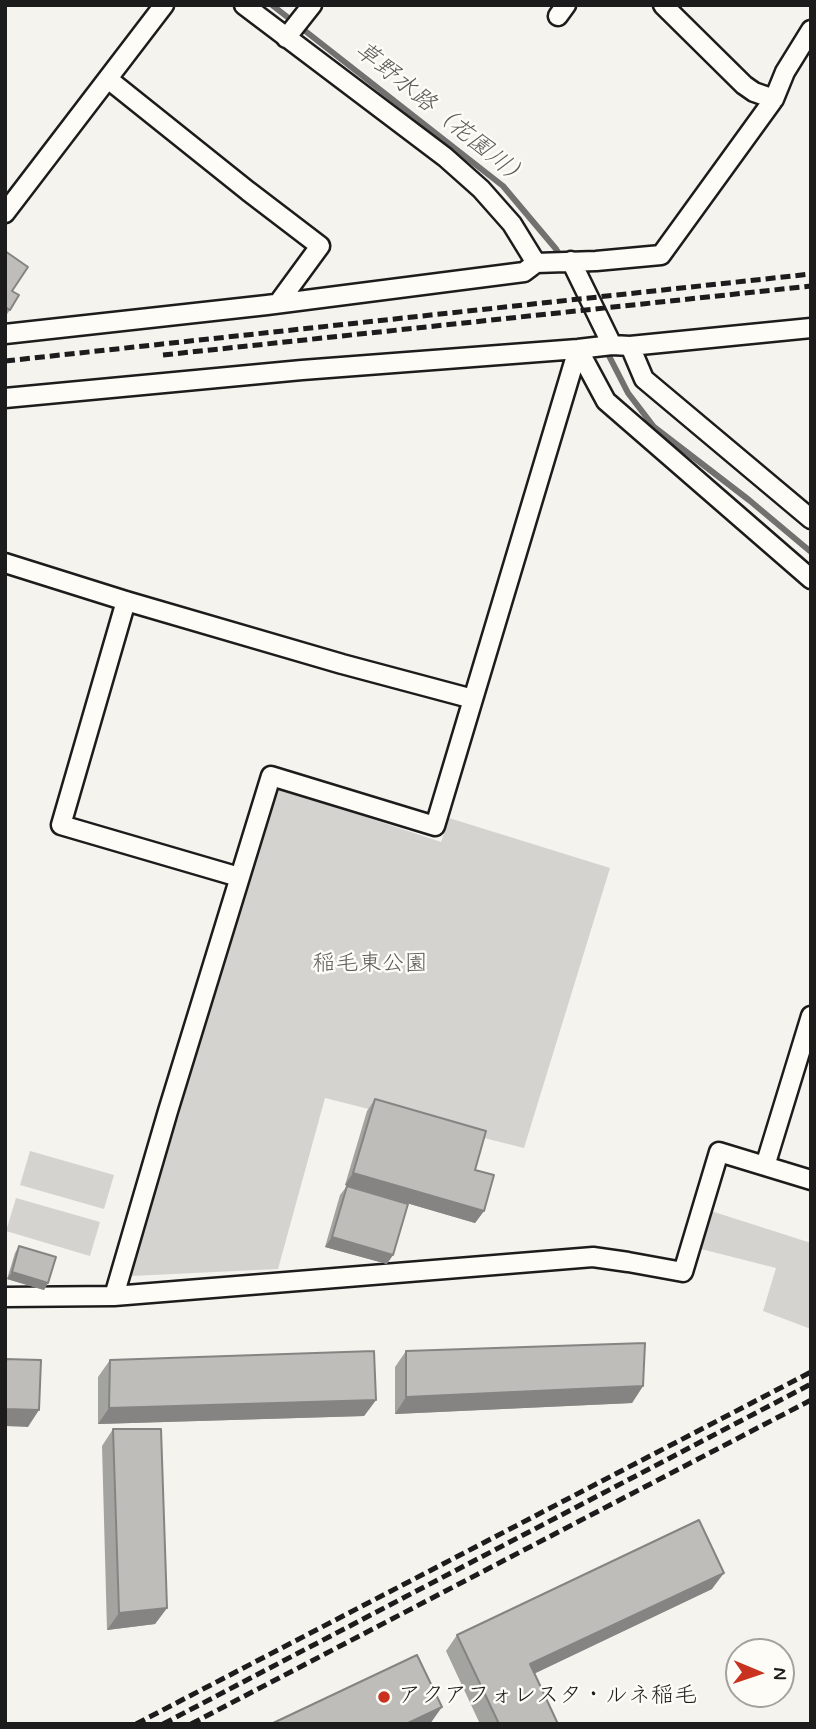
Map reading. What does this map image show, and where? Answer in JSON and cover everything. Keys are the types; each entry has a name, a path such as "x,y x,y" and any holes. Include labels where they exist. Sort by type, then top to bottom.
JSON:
{"street":[{"path":"5,213 163,5"},
{"path":"244,5 445,157 481,189 512,225 536,263"},
{"path":"286,38 312,5"},
{"path":"663,5 744,85 754,92 774,99"},
{"path":"5,334 267,305 524,272 536,263 661,255 774,99 785,72 811,30"},
{"path":"108,79 320,246 279,302"},
{"path":"571,261 612,345"},
{"path":"5,398 302,370 612,345 630,346 811,328"},
{"path":"630,346 644,379 811,520"},
{"path":"578,349 606,401 811,579"},
{"path":"114,1296 271,776 435,826 578,349"},
{"path":"5,563 342,664 473,699"},
{"path":"127,601 61,825 239,877"},
{"path":"765,1166 811,1016"},
{"path":"5,1297 114,1296 593,1257 683,1272 719,1152 811,1180"}],"green space":[{"name":"稲毛東公園","path":"276,787 441,842 449,818 610,868 524,1148 325,1098 278,1269 131,1276"},
{"path":"30,1151 114,1175 104,1209 20,1185"},
{"path":"16,1198 100,1222 90,1256 6,1231"},
{"path":"711,1211 811,1243 811,1329 763,1311 776,1268 701,1249"}],"building":[{"path":"5,251 28,267 12,291 19,295 10,310 5,307"},
{"path":"375,1099 486,1131 475,1170 494,1175 484,1211 353,1173"},
{"path":"347,1186 408,1204 393,1255 332,1237"},
{"path":"19,1246 56,1257 48,1283 12,1272"},
{"path":"645,1343 643,1386 406,1397 406,1351"},
{"path":"374,1351 376,1400 109,1408 110,1360"},
{"path":"5,1359 41,1360 39,1410 5,1409"},
{"path":"113,1429 161,1429 167,1608 119,1613"},
{"path":"699,1520 724,1573 530,1664 558,1724 499,1724 457,1635"},
{"name":"アクアフォレスタ・ルネ稲毛","path":"417,1655 442,1707 406,1724 271,1724"}],"waterway":[{"name":"草野水路（花園川）","path":"272,5 503,186 561,258"},
{"name":"草野水路（花園川）","path":"606,350 628,393 654,427 811,552"}],"railway":[{"path":"5,361 811,274"},
{"path":"163,355 811,286"},
{"path":"136,1724 811,1372"},
{"path":"163,1724 811,1384"},
{"path":"191,1724 811,1400"}],"place":[{"name":"アクアフォレスタ・ルネ稲毛","path":"384,1697"}]}
